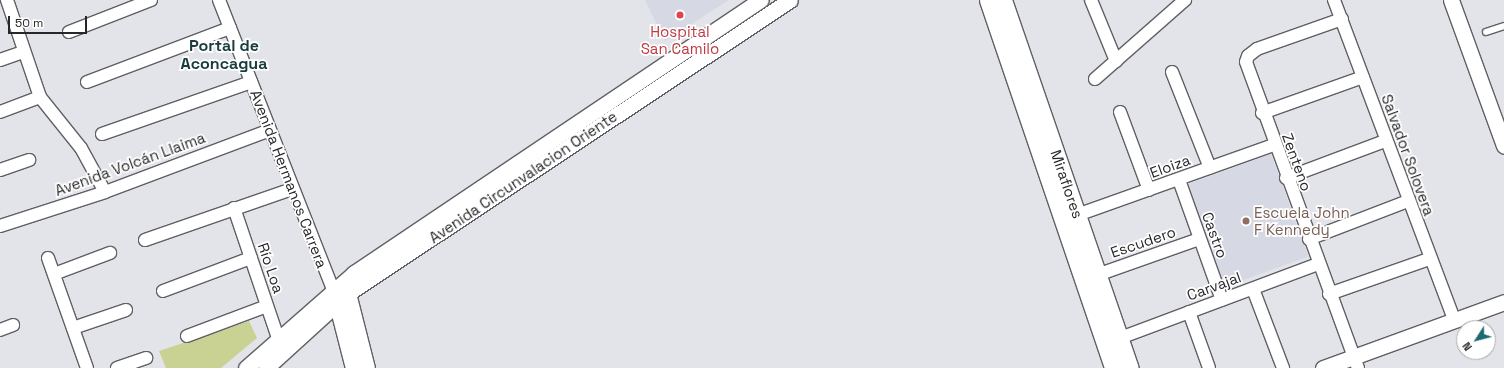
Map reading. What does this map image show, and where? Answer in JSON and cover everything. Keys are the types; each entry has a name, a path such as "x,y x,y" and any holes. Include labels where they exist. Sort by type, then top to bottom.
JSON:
{"main road":[{"name":"Miraflores","path":"988,0 1114,368"},
{"name":"Miraflores","path":"1003,0 1130,368"}],"street":[{"path":"69,32 151,0"},
{"name":"Avenida Hermanos Carrera","path":"220,0 292,189 333,289 336,306 353,368"},
{"name":"Avenida Circunvalacion Oriente","path":"246,368 333,289 408,235 761,0"},
{"name":"Avenida Circunvalacion Oriente","path":"266,368 336,306 348,293 790,0"},
{"path":"1091,0 1116,61"},
{"name":"Salvador Solovera","path":"1334,0 1342,18 1385,141 1454,320"},
{"path":"1451,0 1500,125 1504,146"},
{"path":"1095,79 1181,2"},
{"path":"5,5 40,97 81,148 104,192"},
{"name":"Zenteno","path":"1342,18 1257,49 1248,56 1246,65 1286,178 1356,362"},
{"path":"87,82 230,28"},
{"path":"0,60 23,52"},
{"path":"1172,72 1210,168"},
{"path":"1262,113 1363,77"},
{"path":"102,134 251,82"},
{"path":"0,112 40,97"},
{"path":"1120,112 1149,190"},
{"name":"Avenida Volcán Llaima","path":"0,226 104,192 270,130"},
{"path":"1286,178 1385,141"},
{"name":"Eloiza","path":"1077,215 1274,145"},
{"path":"0,170 29,160"},
{"name":"Castro","path":"1179,180 1222,300"},
{"path":"145,240 292,189"},
{"path":"1309,239 1408,201"},
{"name":"Río Loa","path":"234,208 278,338"},
{"name":"Escudero","path":"1097,275 1199,239"},
{"path":"54,274 110,253"},
{"path":"48,258 87,368"},
{"path":"163,291 251,258"},
{"path":"1329,294 1430,259"},
{"name":"Carvajal","path":"1120,338 1318,264"},
{"path":"333,289 348,293 367,368"},
{"path":"1253,289 1283,368"},
{"path":"1323,368 1356,362 1454,320 1504,302"},
{"path":"187,336 267,306"},
{"path":"73,328 126,310"},
{"path":"1189,312 1209,368"},
{"path":"0,330 13,325"},
{"path":"117,368 146,358"}],"lane":[{"path":"1486,32 1504,26"}],"shaded area":[{"name":"Hospital San Camilo","path":"645,0 729,0 665,41"},
{"name":"Escuela John F Kennedy","path":"1271,154 1308,256 1222,288 1185,185"}],"green space":[{"path":"249,321 257,338 221,368 166,368 159,351"}],"place":[{"name":"Hospital San Camilo","path":"680,15"},
{"name":"Escuela John F Kennedy","path":"1246,221"}],"district":[{"name":"Portal de Aconcagua","path":"224,55"}]}
